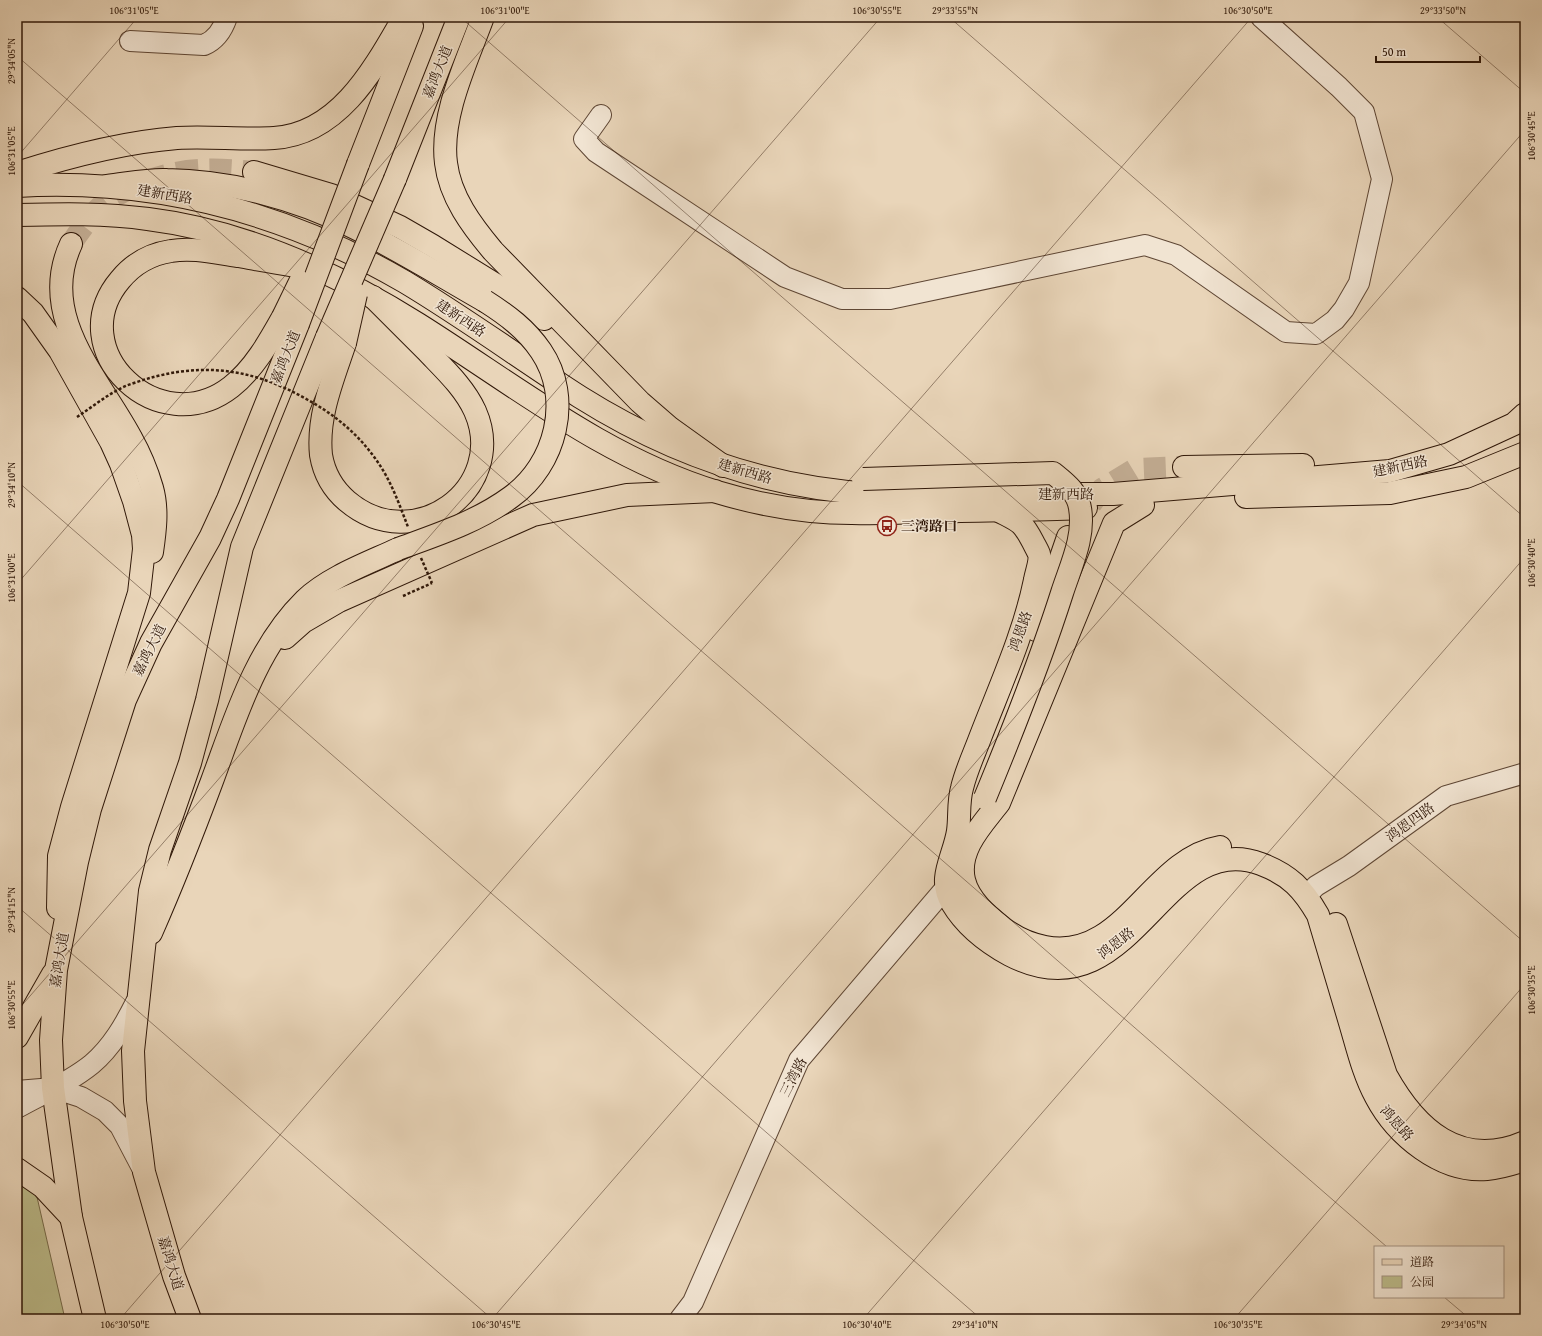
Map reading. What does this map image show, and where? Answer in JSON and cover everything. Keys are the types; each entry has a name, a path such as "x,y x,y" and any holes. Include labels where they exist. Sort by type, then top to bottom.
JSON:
{"main road":[{"path":"17,173 48,163 92,153 176,138 275,138 297,133 319,123 335,112 349,99 379,61 404,17"},
{"name":"嘉鸿大道","path":"95,1319 72,1218 53,1088 51,1040 56,970 90,809 125,700 151,643 210,538 228,499 291,320 358,164 415,17"},
{"name":"嘉鸿大道","path":"190,1319 174,1276 144,1172 135,1101 133,1052 142,954 150,891 160,850 190,763 207,700 242,547 336,340 368,242 395,179 459,17"},
{"path":"483,17 462,75 449,121 445,143 446,164 453,188 475,230 493,251 640,402"},
{"path":"254,172 331,195 400,227 525,303 670,428 723,466"},
{"path":"107,186 165,180 231,186 259,192 320,212 352,226 485,301 511,318 526,332 541,352 551,370 558,409 556,428 551,446 542,463 528,481 511,497 458,527 404,542 340,576 306,599 286,621 262,659 246,692 180,867 142,954"},
{"name":"建新西路","path":"17,186 55,184 107,186 159,191 208,201 254,213 292,227 404,281 610,414 683,450 723,466 773,480 842,492 874,494 1113,494 1390,471 1449,454 1521,419"},
{"name":"建新西路","path":"17,215 110,216 150,219 242,240 321,270 373,297 421,325 550,412 653,467 715,491 755,502 790,508 850,514 1046,510 1142,505 1211,498 1390,493 1466,477 1525,453"},
{"path":"17,1037 56,970 59,856 72,807 139,593 154,537 156,521 152,489 139,453 82,358 62,307 60,274 64,259 71,244"},
{"path":"291,320 264,350 242,378 230,388 216,396 199,402 186,404 161,402 149,397 125,380 109,358 102,332 105,307 116,285 135,265 158,254 172,251 205,251 321,270"},
{"path":"336,340 322,419 321,454 330,482 353,506 368,515 385,521 419,521 435,515 458,498 468,487 480,461 482,446 481,429 475,411 450,375 373,297"},
{"path":"17,298 33,314 60,351 121,464 134,501 143,535 144,549 139,593"},
{"path":"1184,467 1330,464 1390,471"},
{"path":"773,480 863,479 1053,473 1070,487 1080,506 1082,531 1028,691 985,798 965,836"},
{"path":"262,659 303,622 339,600 533,515 627,495 715,491"},
{"name":"鸿恩路","path":"1142,505 1114,523 999,803 965,836 945,872 945,888 952,903 978,934 997,948 1017,958 1040,965 1060,967 1083,965 1104,955 1127,937 1176,887 1194,873 1212,863 1229,860 1250,860 1270,868 1312,890 1330,907 1386,1075 1411,1114 1429,1131 1448,1142 1468,1150 1490,1151 1510,1149 1525,1142"},
{"name":"鸿恩路","path":"996,510 1024,525 1040,555 1029,609 962,788 965,836 962,869 966,887 974,901 1010,934 1030,944 1054,948 1076,946 1097,939 1116,926 1167,875 1185,860 1207,849 1230,845 1254,846 1279,855 1300,870 1312,890 1318,915 1367,1079 1389,1117 1403,1134 1422,1148 1442,1160 1464,1168 1486,1170 1525,1160"},
{"path":"965,836 1068,537"},
{"path":"17,1170 43,1187 72,1218"}],"street":[{"path":"130,41 204,45 214,40 227,17"},
{"path":"601,115 584,139 596,152 785,277 842,299 890,299 1145,245 1176,255 1286,332 1316,334 1335,320 1344,309 1359,283 1382,179 1364,112 1339,87 1261,17"},
{"name":"鸿恩四路","path":"1312,890 1349,866 1446,796 1525,773"},
{"name":"三湾路","path":"680,1319 693,1302 799,1060 962,869"},
{"path":"17,1108 92,1064 108,1047 124,1026 138,997"},
{"path":"17,1091 53,1088 81,1097 105,1112 120,1126 144,1172"}],"path":[{"path":"77,418 104,398 129,385 162,374 224,370 255,375 285,386 326,410 346,424 367,448 384,472 404,542"},
{"path":"403,596 432,583 420,555"}],"green space":[{"path":"17,1176 37,1197 65,1319 17,1319"}],"tunnel":[{"path":"71,244 90,218 106,201 141,183 188,171 236,170 254,172"},
{"path":"1091,504 1102,489 1135,469 1184,467"}],"place":[{"name":"三湾路口","path":"887,526"}]}
